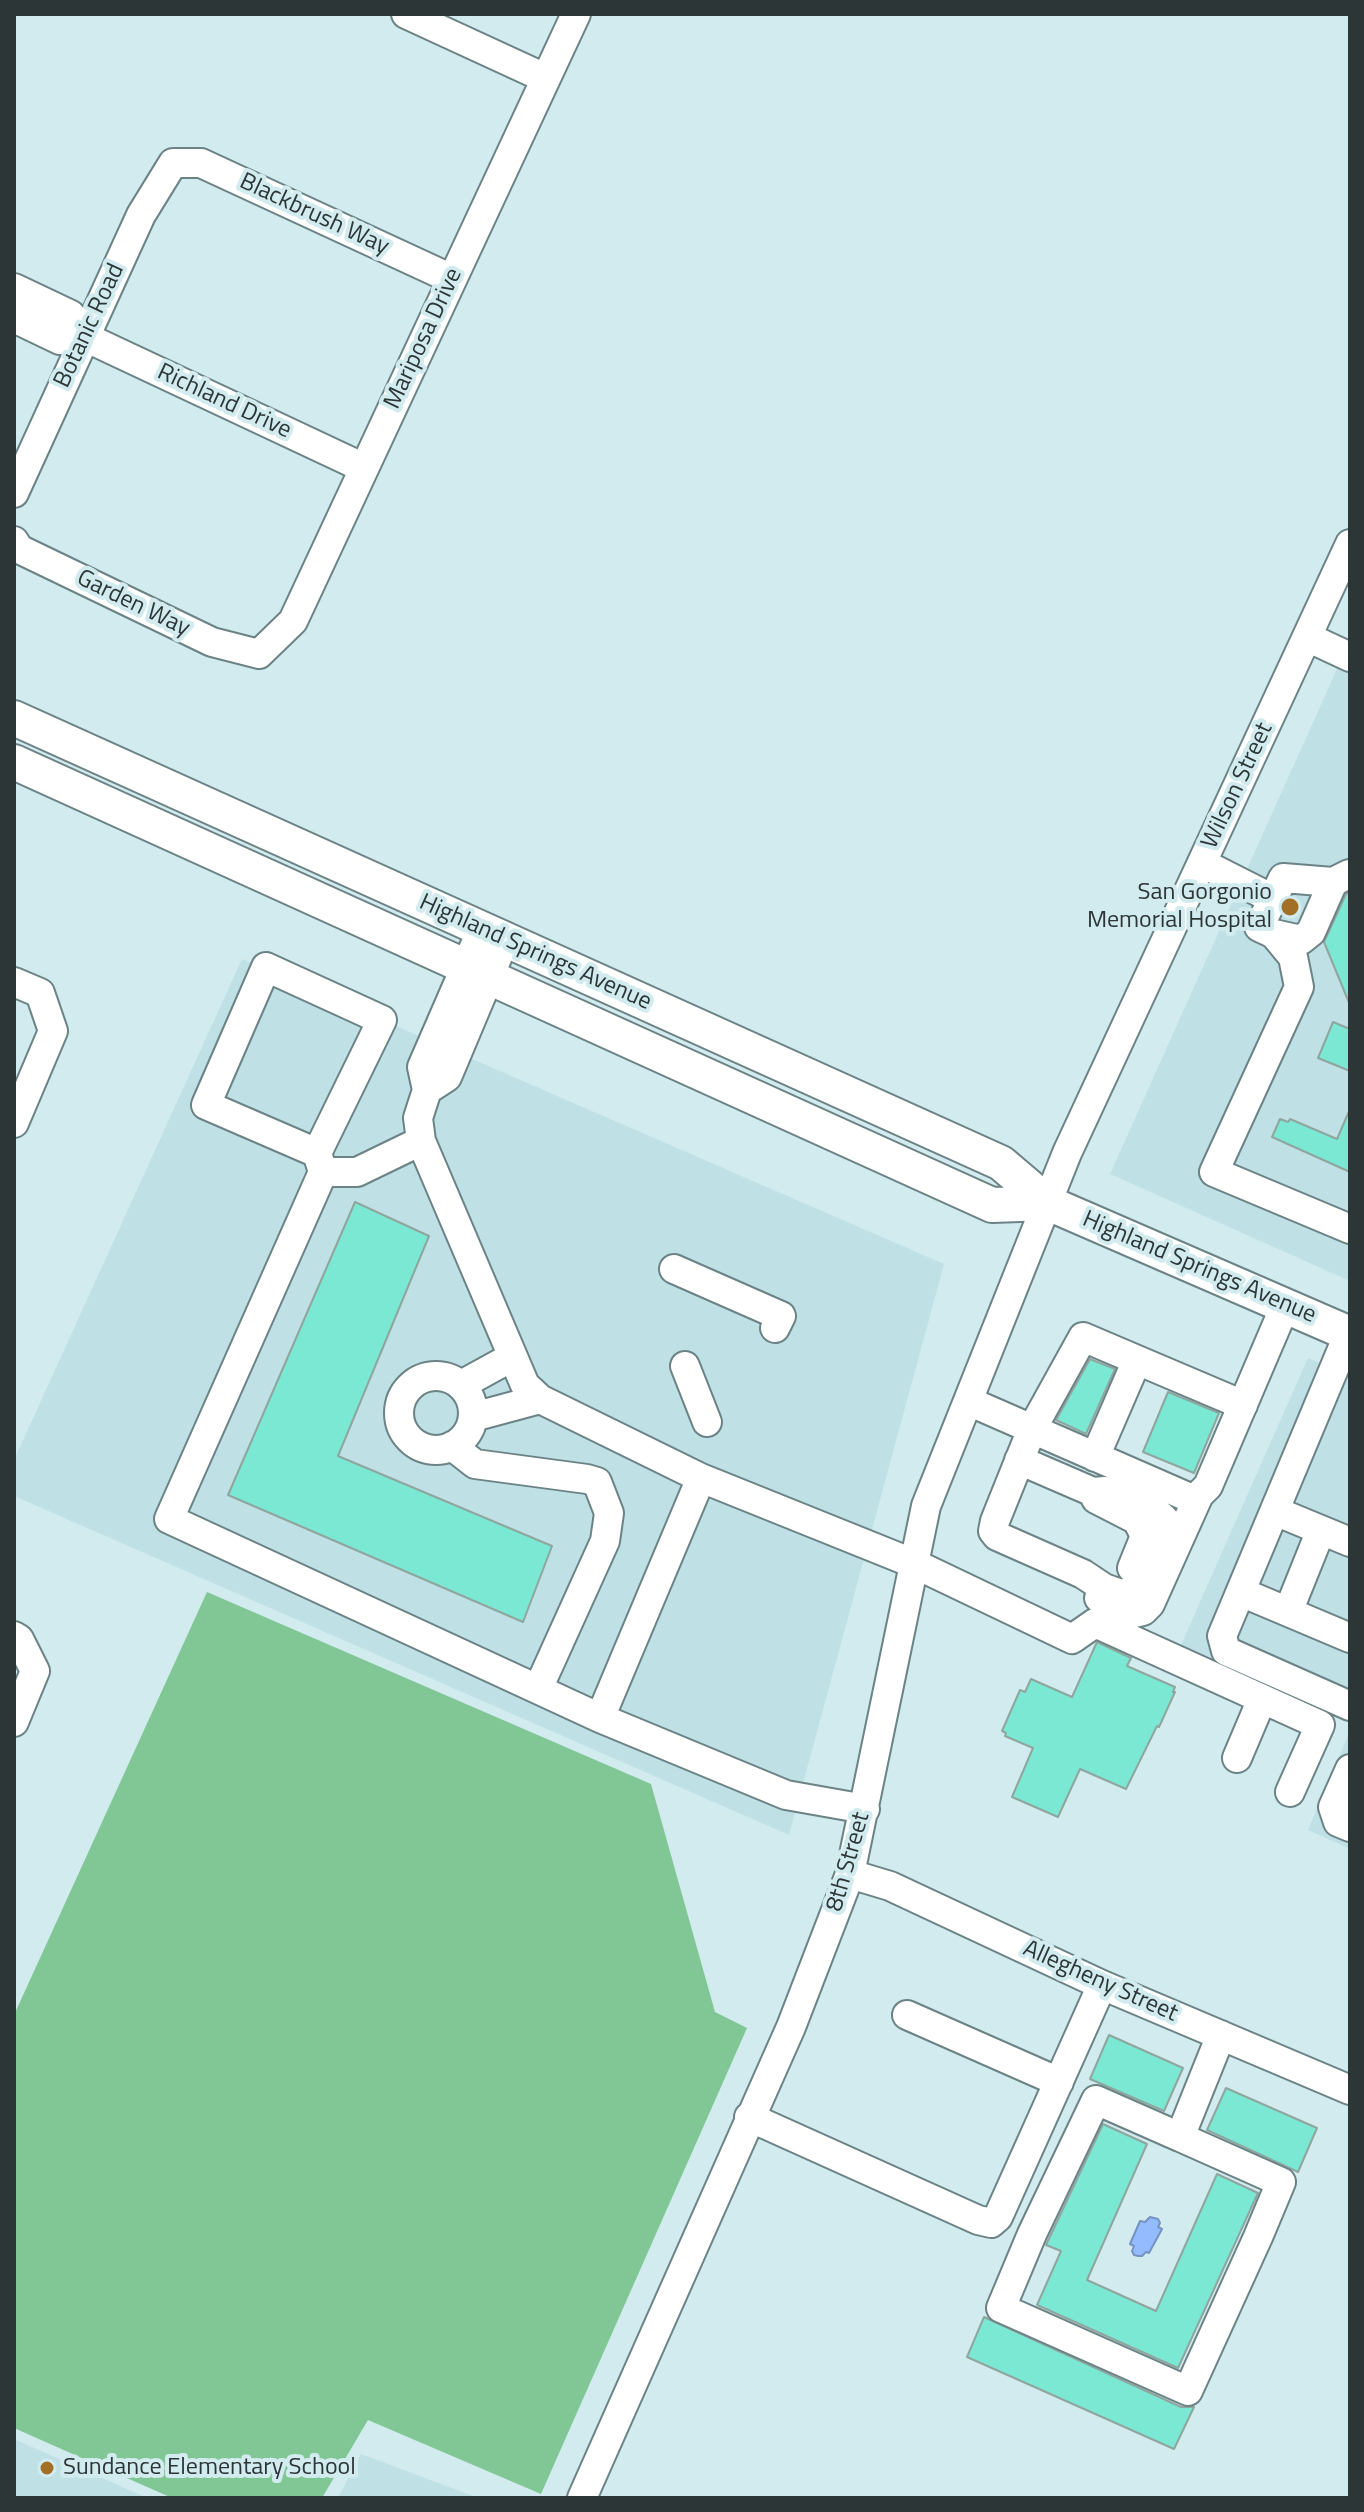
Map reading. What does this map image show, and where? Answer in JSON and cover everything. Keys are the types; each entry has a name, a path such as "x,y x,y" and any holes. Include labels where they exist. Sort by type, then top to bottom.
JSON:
{"main road":[{"name":"Highland Springs Avenue","path":"14,718 1001,1163 1048,1203 1350,1333"},
{"name":"Highland Springs Avenue","path":"14,762 992,1205 1048,1203"}],"street":[{"path":"406,14 545,78"},
{"name":"Mariposa Drive","path":"259,654 293,621 576,14"},
{"name":"Blackbrush Way","path":"173,163 201,163 452,279"},
{"name":"Botanic Road","path":"14,493 141,215 173,163"},
{"name":"Richland Drive","path":"14,288 71,315 85,337"},
{"name":"Richland Drive","path":"14,318 60,340 85,337 364,468"},
{"name":"Garden Way","path":"14,541 19,549 212,642 259,654"},
{"name":"Wilson Street","path":"1048,1203 1067,1153 1350,544"},
{"path":"1307,637 1350,657"},
{"path":"1202,863 1273,899"},
{"path":"1283,878 1342,878 1311,932 1301,940 1259,927 1283,878"},
{"path":"494,934 477,973 422,1067 427,1090 418,1118 421,1141 525,1385 540,1399 701,1478 915,1564 1072,1639 1095,1623 1320,1725 1290,1792"},
{"path":"1274,934 1293,957 1299,987 1214,1172 1350,1229"},
{"path":"421,1141 357,1172 320,1162 206,1105 266,967 382,1020 320,1162 169,1519 600,1718 786,1795 865,1809"},
{"path":"14,982 40,993 53,1031 14,1123"},
{"name":"8th Street","path":"582,2498 791,2027 850,1874 926,1506 1048,1203"},
{"path":"674,1269 781,1316 775,1328"},
{"path":"1083,1574 1095,1595 1104,1602 1135,1613 1143,1611 1150,1604 1199,1495 1208,1486 1285,1306"},
{"path":"1350,1333 1222,1636 1226,1651 1350,1706"},
{"path":"1019,1460 1093,1492 1105,1491 1157,1513 1164,1519 1166,1527 1150,1571 1138,1590 1121,1594 1104,1588 1083,1574 997,1536 993,1531 995,1521 1019,1460 1032,1429 1083,1337 1243,1405"},
{"path":"461,1385 512,1357"},
{"path":"1095,1457 1137,1360"},
{"path":"685,1366 707,1422"},
{"path":"439,1376 461,1385 468,1395 473,1417 462,1439 440,1450 428,1449 407,1437 399,1414 406,1390 415,1382 439,1376"},
{"path":"473,1417 540,1399"},
{"path":"968,1401 1190,1498 1199,1495"},
{"path":"452,1446 475,1464 597,1482 609,1513 605,1541 538,1689"},
{"path":"600,1718 701,1478"},
{"path":"1275,1511 1350,1542"},
{"path":"1288,1612 1321,1530"},
{"path":"1241,1592 1348,1632"},
{"path":"14,1722 35,1671 17,1637"},
{"path":"1237,1758 1262,1699"},
{"path":"1350,1769 1333,1807 1338,1822 1350,1827"},
{"name":"Allegheny Street","path":"850,1874 890,1886 1102,1985 1350,2090"},
{"path":"749,2117 978,2220 991,2223 998,2217 1102,1985"},
{"path":"907,2015 1059,2082"},
{"path":"1180,2137 1221,2035"},
{"path":"1096,2100 1180,2137 1281,2182 1188,2391 1001,2308 1032,2234 1096,2100"}],"shaded area":[{"name":"San Gorgonio Memorial Hospital","path":"1350,640 1350,1281 1110,1174"},
{"path":"242,959 944,1264 789,1835 14,1496 14,1460"},
{"path":"1308,1358 1350,1377 1350,1721 1181,1645"},
{"path":"1350,1731 1350,1849 1308,1830"},
{"name":"Sundance Elementary School","path":"14,2439 145,2497 147,2498 14,2498"},
{"name":"Sundance Elementary School","path":"361,2454 478,2498 338,2498"}],"green space":[{"path":"207,1592 651,1784 715,2012 747,2028 541,2494 368,2420 322,2498 172,2498 14,2428 14,2015"}],"water":[{"path":"1150,2217 1158,2219 1158,2227 1162,2229 1149,2253 1134,2255 1134,2246 1130,2244 1140,2221 1145,2222"}],"building":[{"path":"1350,892 1350,1005 1324,942 1346,894"},
{"path":"1333,1022 1350,1029 1350,1071 1318,1058"},
{"path":"1350,1109 1350,1172 1272,1137 1280,1119 1288,1122 1290,1119 1337,1139"},
{"path":"355,1202 429,1236 338,1456 552,1546 523,1622 228,1495"},
{"path":"1090,1359 1115,1369 1086,1434 1056,1420"},
{"path":"1168,1392 1219,1413 1194,1473 1143,1452"},
{"path":"1097,1642 1131,1658 1127,1666 1175,1687 1175,1692 1126,1789 1080,1769 1058,1817 1012,1797 1033,1748 1005,1736 1006,1733 1002,1731 1020,1690 1025,1692 1031,1679 1072,1697"},
{"path":"1109,2035 1183,2068 1164,2111 1090,2079"},
{"path":"1226,2088 1317,2128 1298,2172 1207,2130"},
{"path":"1103,2124 1147,2144 1087,2280 1156,2311 1217,2174 1258,2193 1178,2368 1037,2305 1061,2251 1046,2245"},
{"path":"984,2317 1181,2407 1194,2407 1174,2449 967,2357"}],"place":[{"name":"San Gorgonio Memorial Hospital","path":"1290,907"},
{"name":"Sundance Elementary School","path":"47,2468"}]}
